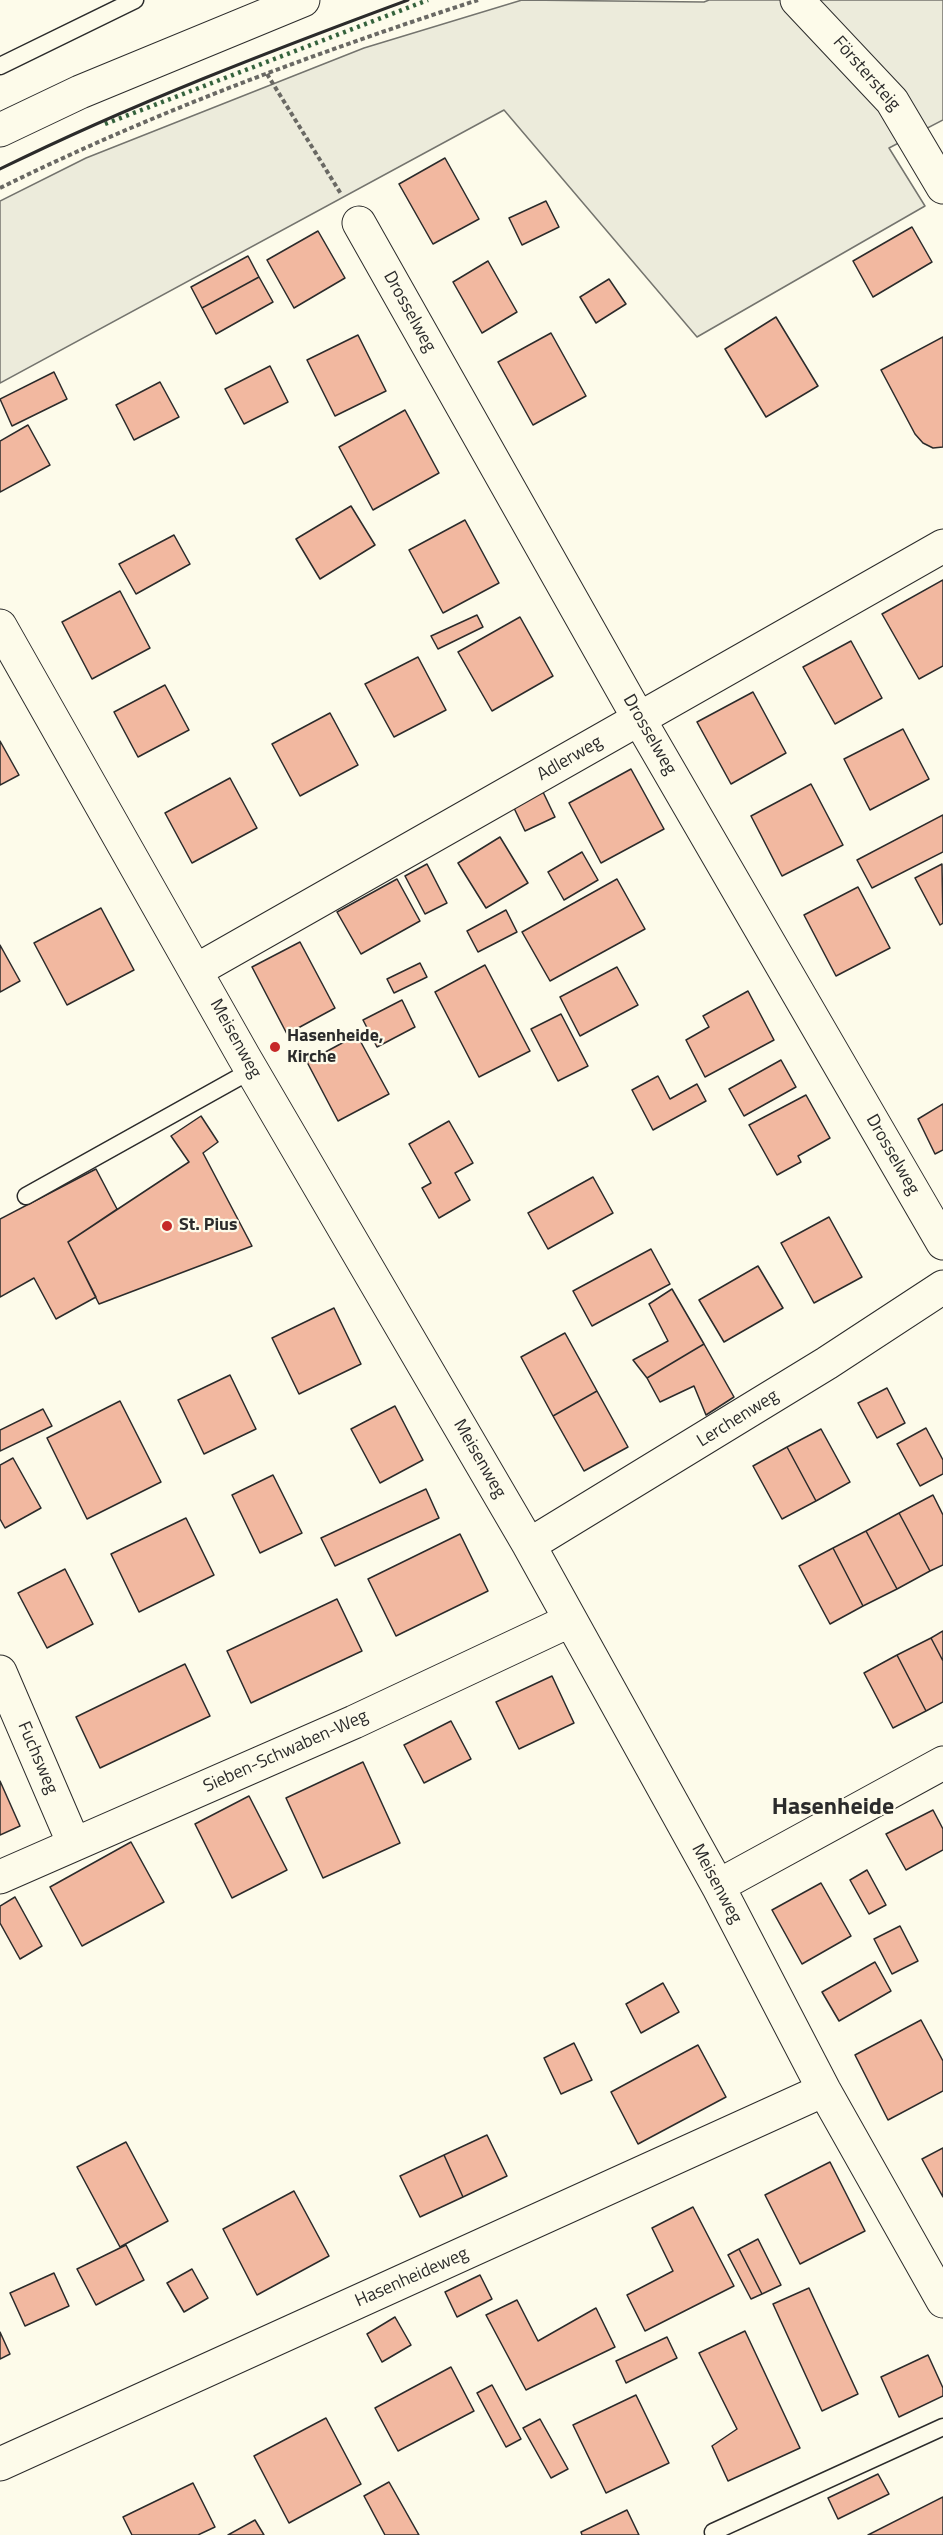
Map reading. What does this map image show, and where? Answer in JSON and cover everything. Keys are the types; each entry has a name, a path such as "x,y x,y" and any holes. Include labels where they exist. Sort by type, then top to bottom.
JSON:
{"street":[{"path":"0,130 102,82 303,0"},
{"name":"Förstersteig","path":"797,0 892,101 943,187"},
{"name":"Drosselweg","path":"359,223 639,719 943,1244"},
{"name":"Adlerweg","path":"197,970 943,546"},
{"name":"Meisenweg","path":"0,626 252,1070 529,1545 569,1621 718,1886 824,2090 943,2301"},
{"name":"Lerchenweg","path":"529,1545 827,1363 943,1287"},
{"name":"Sieben-Schwaben-Weg","path":"0,1877 343,1727 569,1621"},
{"name":"Fuchsweg","path":"0,1672 74,1844"},
{"path":"718,1886 943,1763"},
{"name":"Hasenheideweg","path":"0,2464 824,2090"}],"lane":[{"path":"0,66 135,0"},
{"path":"26,1196 252,1070"},
{"path":"713,2532 943,2427"}],"path":[{"path":"0,188 80,148 267,74 353,41 478,0"},
{"path":"267,74 359,223"}],"shaded area":[{"path":"522,0 704,2 709,0 943,0 943,120 889,148 925,206 697,337 504,110 0,383 0,201 86,158 364,48"}],"building":[{"path":"445,158 479,219 433,244 399,184"},
{"path":"546,201 559,227 522,245 509,218"},
{"path":"912,227 932,262 873,297 853,261"},
{"path":"318,231 345,278 294,308 267,260"},
{"path":"248,256 259,277 202,308 191,287"},
{"path":"488,261 517,312 482,333 453,282"},
{"path":"259,277 273,302 216,334 202,308"},
{"path":"609,279 626,304 596,323 580,297"},
{"path":"776,317 818,386 766,417 725,349"},
{"path":"551,333 586,396 533,425 498,362"},
{"path":"358,335 386,391 335,416 307,360"},
{"path":"943,337 943,447 933,448 923,443 915,434 881,370"},
{"path":"270,366 288,402 244,424 225,389"},
{"path":"54,372 67,399 12,426 0,399"},
{"path":"160,382 179,417 134,440 116,405"},
{"path":"405,410 439,473 373,510 339,447"},
{"path":"28,425 50,465 0,492 0,441"},
{"path":"351,506 375,545 320,579 296,539"},
{"path":"465,520 499,583 443,613 409,550"},
{"path":"174,535 190,564 136,594 119,564"},
{"path":"943,580 943,666 919,679 882,614"},
{"path":"120,591 150,648 92,679 62,622"},
{"path":"477,615 483,627 438,649 431,636"},
{"path":"520,617 553,676 492,711 458,652"},
{"path":"851,641 882,698 835,724 803,667"},
{"path":"418,657 446,710 394,737 365,684"},
{"path":"165,685 189,730 138,757 114,712"},
{"path":"753,692 786,753 731,784 697,722"},
{"path":"330,713 358,765 300,796 272,744"},
{"path":"903,729 929,779 870,810 844,759"},
{"path":"0,741 19,775 0,785"},
{"path":"631,769 664,829 601,863 569,803"},
{"path":"230,778 257,828 192,863 165,813"},
{"path":"811,784 843,845 782,876 751,816"},
{"path":"543,792 555,817 525,831 513,806"},
{"path":"943,815 943,852 872,888 857,860"},
{"path":"500,837 528,883 486,908 458,863"},
{"path":"582,852 598,880 564,900 548,872"},
{"path":"427,864 447,903 425,914 405,876"},
{"path":"942,864 943,923 940,925 915,878"},
{"path":"397,879 420,921 361,954 337,912"},
{"path":"617,879 645,929 550,981 522,932"},
{"path":"858,887 890,948 836,976 804,915"},
{"path":"101,908 134,970 67,1005 34,943"},
{"path":"506,910 517,932 478,952 467,931"},
{"path":"300,942 335,1008 287,1034 252,967"},
{"path":"0,945 20,981 0,992"},
{"path":"420,963 427,977 394,993 387,979"},
{"path":"485,965 530,1051 479,1077 435,992"},
{"path":"617,967 638,1005 580,1036 560,997"},
{"path":"748,991 774,1040 705,1077 686,1040 709,1027 703,1016"},
{"path":"402,1000 415,1027 377,1047 363,1020"},
{"path":"561,1014 588,1066 558,1081 531,1029"},
{"path":"357,1035 389,1094 338,1121 307,1062"},
{"path":"781,1060 796,1087 744,1116 729,1089"},
{"path":"658,1076 670,1099 697,1084 706,1101 653,1130 632,1090"},
{"path":"806,1095 830,1138 798,1156 801,1162 777,1175 749,1125"},
{"path":"943,1104 943,1150 935,1154 918,1119"},
{"name":"St. Pius","path":"201,1116 218,1142 203,1153 252,1246 99,1304 68,1242 189,1162 171,1136"},
{"path":"449,1121 473,1163 455,1173 470,1200 439,1218 422,1188 431,1183 409,1144"},
{"path":"96,1169 117,1209 68,1242 96,1297 56,1319 34,1278 0,1297 0,1219"},
{"path":"593,1177 613,1213 548,1249 528,1213"},
{"path":"829,1217 862,1277 814,1303 781,1243"},
{"path":"651,1249 670,1284 592,1326 573,1291"},
{"path":"758,1266 783,1308 724,1342 699,1300"},
{"path":"672,1289 704,1344 647,1378 633,1360 668,1341 649,1304"},
{"path":"334,1308 361,1364 299,1394 272,1338"},
{"path":"565,1333 597,1391 553,1416 521,1357"},
{"path":"704,1344 734,1397 706,1415 694,1386 660,1402 647,1378"},
{"path":"230,1375 256,1429 204,1454 178,1400"},
{"path":"887,1388 905,1423 877,1438 858,1403"},
{"path":"597,1391 628,1447 584,1471 553,1416"},
{"path":"120,1401 161,1482 87,1519 47,1438"},
{"path":"395,1406 423,1460 380,1483 351,1429"},
{"path":"43,1409 52,1426 0,1451 0,1430"},
{"path":"926,1428 943,1460 943,1474 920,1486 897,1444"},
{"path":"821,1429 850,1482 816,1501 787,1447"},
{"path":"787,1447 816,1501 782,1519 753,1466"},
{"path":"13,1458 41,1508 5,1528 0,1519 0,1465"},
{"path":"273,1475 302,1533 260,1553 232,1495"},
{"path":"426,1489 439,1518 335,1566 321,1538"},
{"path":"933,1495 943,1515 943,1565 930,1571 899,1513"},
{"path":"899,1513 930,1571 897,1589 866,1531"},
{"path":"186,1518 214,1575 139,1612 111,1554"},
{"path":"866,1531 897,1589 863,1606 833,1548"},
{"path":"460,1534 488,1591 396,1636 368,1579"},
{"path":"833,1548 863,1606 830,1624 799,1566"},
{"path":"65,1569 93,1624 47,1648 18,1593"},
{"path":"337,1599 362,1651 251,1703 227,1651"},
{"path":"943,1631 943,1661 931,1638"},
{"path":"931,1638 943,1661 943,1702 926,1711 897,1655"},
{"path":"897,1655 926,1711 893,1728 864,1673"},
{"path":"185,1664 210,1716 100,1768 76,1717"},
{"path":"552,1676 574,1723 519,1749 496,1702"},
{"path":"451,1721 471,1759 424,1783 404,1745"},
{"path":"363,1762 400,1843 323,1878 286,1798"},
{"path":"0,1781 20,1826 0,1835"},
{"path":"249,1796 287,1870 232,1898 195,1824"},
{"path":"933,1810 943,1829 943,1850 906,1870 886,1834"},
{"path":"131,1842 164,1902 82,1946 50,1887"},
{"path":"867,1870 886,1905 869,1914 850,1880"},
{"path":"821,1883 851,1936 802,1964 772,1910"},
{"path":"15,1897 42,1946 20,1959 0,1923 0,1906"},
{"path":"900,1926 918,1961 892,1974 874,1939"},
{"path":"875,1962 891,1991 839,2021 822,1992"},
{"path":"663,1983 679,2012 641,2033 626,2004"},
{"path":"921,2020 943,2061 943,2091 888,2120 855,2055"},
{"path":"574,2043 592,2080 561,2094 544,2058"},
{"path":"698,2045 726,2097 638,2144 611,2092"},
{"path":"487,2135 507,2176 463,2197 444,2155"},
{"path":"126,2142 168,2221 120,2247 77,2167"},
{"path":"943,2148 943,2197 922,2159"},
{"path":"444,2155 463,2197 420,2217 400,2176"},
{"path":"830,2162 865,2231 800,2264 765,2195"},
{"path":"294,2191 329,2256 257,2295 223,2229"},
{"path":"693,2207 734,2286 645,2331 627,2295 673,2271 652,2228"},
{"path":"758,2239 781,2285 762,2294 739,2249"},
{"path":"126,2245 144,2280 96,2305 77,2269"},
{"path":"739,2249 762,2294 751,2299 728,2255"},
{"path":"192,2269 208,2298 184,2312 167,2283"},
{"path":"54,2273 69,2306 25,2326 10,2293"},
{"path":"480,2275 492,2299 457,2317 445,2292"},
{"path":"809,2288 858,2394 822,2411 773,2304"},
{"path":"517,2300 538,2341 596,2308 615,2347 526,2390 486,2315"},
{"path":"395,2317 411,2345 382,2362 367,2334"},
{"path":"745,2331 800,2448 728,2481 712,2446 737,2429 699,2353"},
{"path":"0,2332 10,2354 0,2359"},
{"path":"667,2337 677,2358 626,2383 616,2361"},
{"path":"928,2355 943,2388 943,2396 899,2417 881,2377"},
{"path":"451,2367 474,2411 398,2451 375,2408"},
{"path":"492,2385 521,2439 506,2447 477,2393"},
{"path":"636,2395 669,2463 606,2493 573,2425"},
{"path":"326,2418 361,2484 289,2523 254,2456"},
{"path":"540,2419 568,2469 551,2478 523,2428"},
{"path":"878,2474 889,2494 838,2519 828,2498"},
{"path":"389,2482 419,2535 385,2535 364,2496"},
{"path":"193,2483 215,2527 198,2535 132,2535 123,2517"},
{"path":"943,2497 943,2535 868,2535"},
{"path":"627,2510 639,2535 582,2535 581,2532"},
{"path":"255,2520 264,2535 228,2535"}],"hedge":[{"path":"105,124 428,0"}],"wall":[{"path":"0,169 100,122 202,79 408,0"}],"place":[{"name":"Hasenheide, Kirche","path":"275,1047"},
{"name":"St. Pius","path":"167,1226"}],"district":[{"name":"Hasenheide","path":"833,1808"}]}
